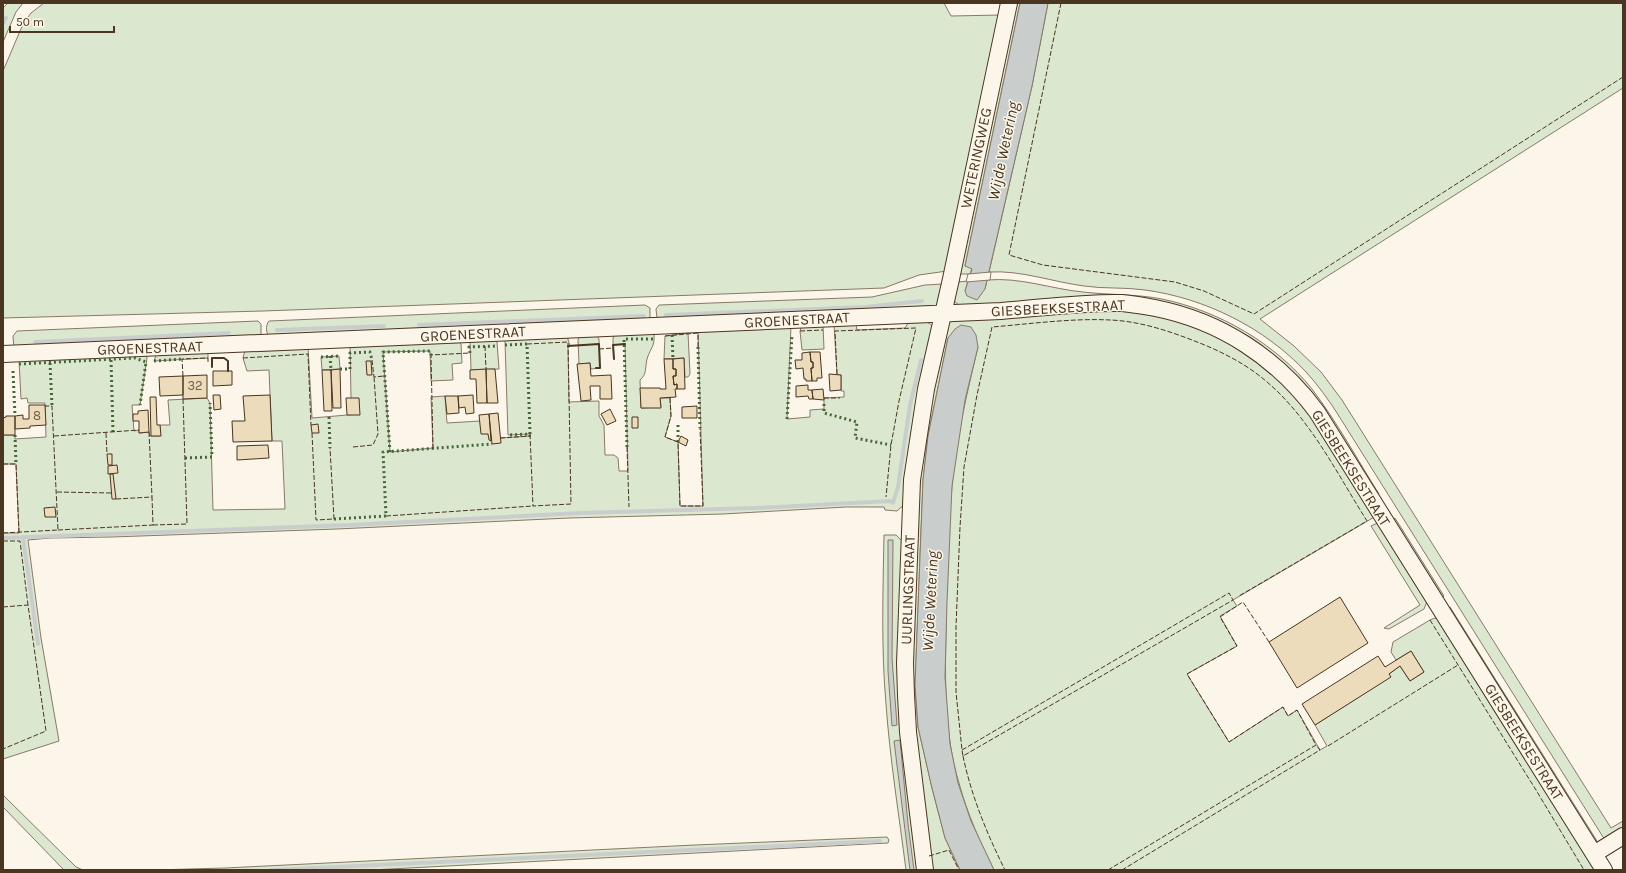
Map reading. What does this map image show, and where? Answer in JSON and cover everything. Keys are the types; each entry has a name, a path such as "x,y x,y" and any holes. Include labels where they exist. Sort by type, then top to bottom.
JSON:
{"street":[{"name":"WETERINGWEG","path":"944,313 1009,3"},
{"name":"GIESBEEKSESTRAAT","path":"944,313 1123,303 1172,311 1213,326 1234,337 1270,362 1299,389 1317,412 1604,870"},
{"name":"GROENESTRAAT","path":"3,354 944,313"},
{"name":"UURLINGSTRAAT","path":"925,870 908,732 905,663 912,480 926,389 944,313"},
{"path":"1594,854 1623,836"}],"green space":[{"path":"8,3 23,3 16,12 3,42 3,8"},
{"path":"44,3 944,3 951,16 1001,15 947,271 919,275 884,288 263,311 3,318 3,71 23,24 31,13"},
{"path":"1013,3 1020,3 965,266 972,268 970,274 960,274"},
{"path":"1048,3 1623,3 1623,88 1260,319 1294,346 1321,372 1342,400 1611,828 1623,821 1623,832 1605,839 1603,837 1337,413 1315,382 1290,356 1253,329 1233,318 1190,300 1145,290 1092,287 1025,274 989,272 1032,86"},
{"path":"987,280 1012,280 1083,292 1142,296 1162,299 1183,304 1204,312 1244,331 1281,357 1312,389 1338,427 1379,494 1376,495 1300,383 1173,307 960,306 954,301 958,282 968,281 965,291 985,289"},
{"path":"943,284 937,307 660,321 657,318 656,309 659,305 872,297 925,285"},
{"path":"645,305 650,308 650,318 648,321 270,338 266,330 269,321"},
{"path":"1134,310 1202,327 1267,367 1308,409 1376,516 1233,600 1237,606 1220,616 1237,646 1187,674 1229,742 1283,707 1288,716 1297,710 1320,750 1327,746 1315,725 1390,677 1389,674 1400,666 1410,681 1424,672 1411,651 1396,660 1391,652 1393,642 1430,620 1435,618 1441,620 1597,870 994,870 974,827 962,794 950,745 946,706 950,504 959,433 978,347 948,338 928,436 923,480 915,685 918,727 932,788 945,838 960,870 928,870 910,704 921,441 947,324 951,321 1073,311"},
{"path":"910,320 925,321 933,327 907,502 897,511 885,510 884,507 846,507 723,514 569,518 337,529 50,538 28,540 41,638 59,741 3,759 3,533 19,533 16,464 3,464 3,435 15,435 15,439 46,437 45,403 28,403 27,398 21,399 19,360 145,354 147,358 140,405 132,405 134,431 139,430 139,433 149,432 150,436 160,436 160,425 170,425 168,400 207,398 210,403 213,510 285,509 282,441 272,441 269,370 247,371 243,358 245,350 308,347 312,418 359,414 351,398 350,344 458,340 461,344 462,363 452,364 453,380 431,381 430,351 383,352 390,452 433,448 431,397 445,396 447,423 480,421 492,441 500,438 530,436 530,434 508,435 505,341 507,339 567,336 570,346 568,346 569,402 599,401 599,416 604,425 605,455 614,455 618,458 619,471 628,471 625,344 613,345 613,338 615,334 654,332 653,344 647,359 645,373 640,380 641,408 661,407 660,398 670,398 671,416 665,437 678,442 680,506 703,506 698,330 791,326 787,419 810,417 810,410 824,409 824,398 844,397 844,391 841,391 841,375 837,375 834,324 856,324 857,330 905,328"},
{"path":"258,321 261,324 261,335 14,349 13,336 17,331"},
{"path":"802,325 823,325 824,349 802,350 800,331"},
{"path":"688,333 690,374 688,377 685,377 684,358 664,359 665,336"},
{"path":"580,335 596,335 599,339 600,368 591,369 590,363 579,364 578,340"},
{"path":"495,339 497,342 499,369 471,370 470,340"},
{"path":"208,352 208,358 154,361 156,355"},
{"path":"339,356 340,369 322,370 321,357"},
{"path":"1395,518 1444,596 1441,599 1392,520"},
{"path":"1380,522 1428,599 1424,609 1389,629 1384,628 1420,605 1371,526"},
{"path":"884,535 896,535 905,544 921,870 906,870 890,746 883,662"},
{"path":"1450,607 1597,841 1591,838 1447,609"},
{"path":"3,795 76,867 83,870 64,870 3,807"},
{"path":"887,837 889,840 888,843 371,870 154,870 225,868"}],"water":[{"name":"Wijde Wetering","path":"1020,3 1048,3 1032,86 985,289 977,300 967,296 965,291 972,269 965,266"},
{"name":"Wijde Wetering","path":"961,325 971,327 976,335 978,347 965,400 952,486 945,677 950,744 958,783 971,821 994,870 960,870 945,838 918,727 915,685 923,480 928,436 948,338 955,329"},
{"path":"888,540 893,540 892,658 897,725 892,726 888,671"},
{"path":"900,740 914,870 910,870 894,741"}],"pier":[{"path":"991,272 990,280 966,282 968,274"}],"building":[{"path":"810,352 820,352 822,378 817,378 817,381 812,381 811,368 813,368 813,362 811,362"},
{"path":"810,352 811,362 813,362 813,368 811,368 812,381 806,381 806,379 804,379 803,368 796,369 795,360 802,360 802,353"},
{"path":"684,358 685,389 677,389 677,384 674,385 673,376 676,376 676,369 673,369 673,359"},
{"path":"664,359 673,359 673,369 676,369 676,376 673,376 674,385 677,384 677,389 675,389 676,397 660,398 661,408 641,408 640,388 666,389"},
{"path":"366,361 371,361 372,375 367,375"},
{"path":"590,363 591,376 611,375 612,399 600,399 600,386 590,386 591,400 581,401 577,364"},
{"path":"340,369 341,408 333,408 331,370"},
{"path":"486,369 487,403 477,403 476,379 470,379 470,370"},
{"path":"486,369 495,369 498,403 487,403"},
{"path":"322,370 331,370 332,411 324,411"},
{"path":"213,371 232,371 232,385 213,386"},
{"path":"829,374 841,375 841,390 830,391"},
{"path":"207,375 207,398 183,399 183,376"},
{"path":"183,376 183,395 160,396 159,377"},
{"path":"808,385 808,390 812,390 813,399 809,399 808,396 796,397 796,386"},
{"path":"823,389 824,400 813,399 812,390"},
{"path":"213,395 220,395 221,409 214,410"},
{"path":"270,395 272,441 233,442 232,421 245,421 243,396"},
{"path":"473,395 474,413 466,414 465,407 459,408 458,396"},
{"path":"445,396 458,396 459,413 447,414"},
{"path":"150,397 156,397 157,425 160,425 161,436 151,436"},
{"path":"346,398 359,398 360,415 347,415"},
{"path":"29,405 45,405 46,425 15,429 15,416 23,415 23,419 29,419"},
{"path":"697,406 697,418 682,418 682,407"},
{"path":"610,409 616,421 607,425 601,414"},
{"path":"148,410 149,432 139,433 139,421 133,421 133,414 138,414 138,411"},
{"path":"498,413 501,443 492,444 489,414"},
{"path":"489,414 491,441 489,440 488,434 481,434 479,415"},
{"path":"6,416 15,416 15,435 3,435 3,418"},
{"path":"632,417 638,417 638,428 632,428"},
{"path":"318,424 319,433 312,433 311,425"},
{"path":"681,436 688,440 686,446 678,442"},
{"path":"268,445 269,458 237,460 237,446"},
{"path":"107,454 112,454 112,465 108,465"},
{"path":"117,465 118,473 108,474 108,466"},
{"path":"110,474 113,474 116,499 112,499"},
{"path":"55,507 56,517 45,517 44,508"},
{"path":"1340,597 1368,643 1297,688 1269,642"},
{"path":"1411,651 1424,672 1410,681 1400,666 1389,674 1391,677 1315,725 1302,704 1378,656 1385,667"}],"waterway":[{"path":"3,23 6,18"},
{"path":"666,315 865,307 922,301"},
{"path":"419,325 644,316"},
{"path":"277,330 384,326"},
{"path":"35,342 229,333"},
{"path":"3,538 350,525 580,513 755,508 890,501 893,503 898,487 910,405 921,360"},
{"path":"23,537 38,644"},
{"path":"272,870 880,841"}],"hedge":[{"path":"672,335 673,359"},
{"path":"787,419 792,335"},
{"path":"627,447 624,339 654,339"},
{"path":"505,345 527,344 530,434 508,435"},
{"path":"470,353 469,347 497,346"},
{"path":"698,347 700,428"},
{"path":"390,452 383,352 430,351 431,355"},
{"path":"340,369 350,369 350,353 370,352 372,360"},
{"path":"330,356 331,370"},
{"path":"321,357 339,356"},
{"path":"19,364 135,358 146,362 140,405"},
{"path":"154,361 182,359"},
{"path":"111,360 113,432"},
{"path":"50,363 52,406"},
{"path":"13,371 15,416"},
{"path":"185,458 212,457 210,403"},
{"path":"824,404 824,413 857,422 855,438 891,445"},
{"path":"329,417 330,448"},
{"path":"678,422 678,442"},
{"path":"15,435 16,464"},
{"path":"334,519 386,516 383,452 492,444"}],"fence":[{"path":"1061,3 1009,255 1043,265 1175,282 1204,291 1254,314 1623,77"},
{"path":"962,750 1229,593 1233,600 963,756 962,750 956,692 956,627 964,467 977,395 992,327 1096,320 1131,322 1152,327 1219,351 1237,361 1261,377 1293,408 1320,444 1367,521 1239,596"},
{"path":"837,374 835,331 916,328 899,401 891,445 886,497"},
{"path":"800,331 823,330"},
{"path":"665,336 698,333 698,347"},
{"path":"527,344 568,342 571,504 533,506 530,434"},
{"path":"485,346 486,369"},
{"path":"599,349 613,348"},
{"path":"433,449 431,355 470,353"},
{"path":"243,358 308,354 311,425"},
{"path":"183,376 182,359 208,358 208,363"},
{"path":"372,360 374,377 384,376"},
{"path":"353,447 373,445 378,434 374,377"},
{"path":"670,398 671,416 665,437 678,442 680,506 703,506 700,428"},
{"path":"824,398 840,398"},
{"path":"153,525 187,524 183,399"},
{"path":"3,533 58,530 52,406 45,406"},
{"path":"54,436 139,430"},
{"path":"149,432 152,497"},
{"path":"106,433 107,454"},
{"path":"312,433 316,520 334,519 330,448"},
{"path":"500,438 531,436"},
{"path":"627,447 629,507"},
{"path":"3,464 16,464 19,533"},
{"path":"57,492 111,493"},
{"path":"58,530 153,525 152,497 116,499"},
{"path":"386,516 533,506"},
{"path":"3,541 20,541 28,605"},
{"path":"1269,642 1243,602 1220,617 1237,646 1187,674 1229,742 1283,707 1288,716 1297,710 1316,745"},
{"path":"3,607 28,605 46,731 3,749"},
{"path":"1430,620 1584,870"},
{"path":"1328,746 1458,665"},
{"path":"1108,870 1316,745 1320,750 1122,870"},
{"path":"963,756 970,785 980,814 1005,870"},
{"path":"929,856 949,850 959,870"}],"wall":[{"path":"568,346 599,344 600,368 596,368"},
{"path":"614,359 613,345 625,344"},
{"path":"212,367 212,358 224,358 228,361 228,371"}]}
